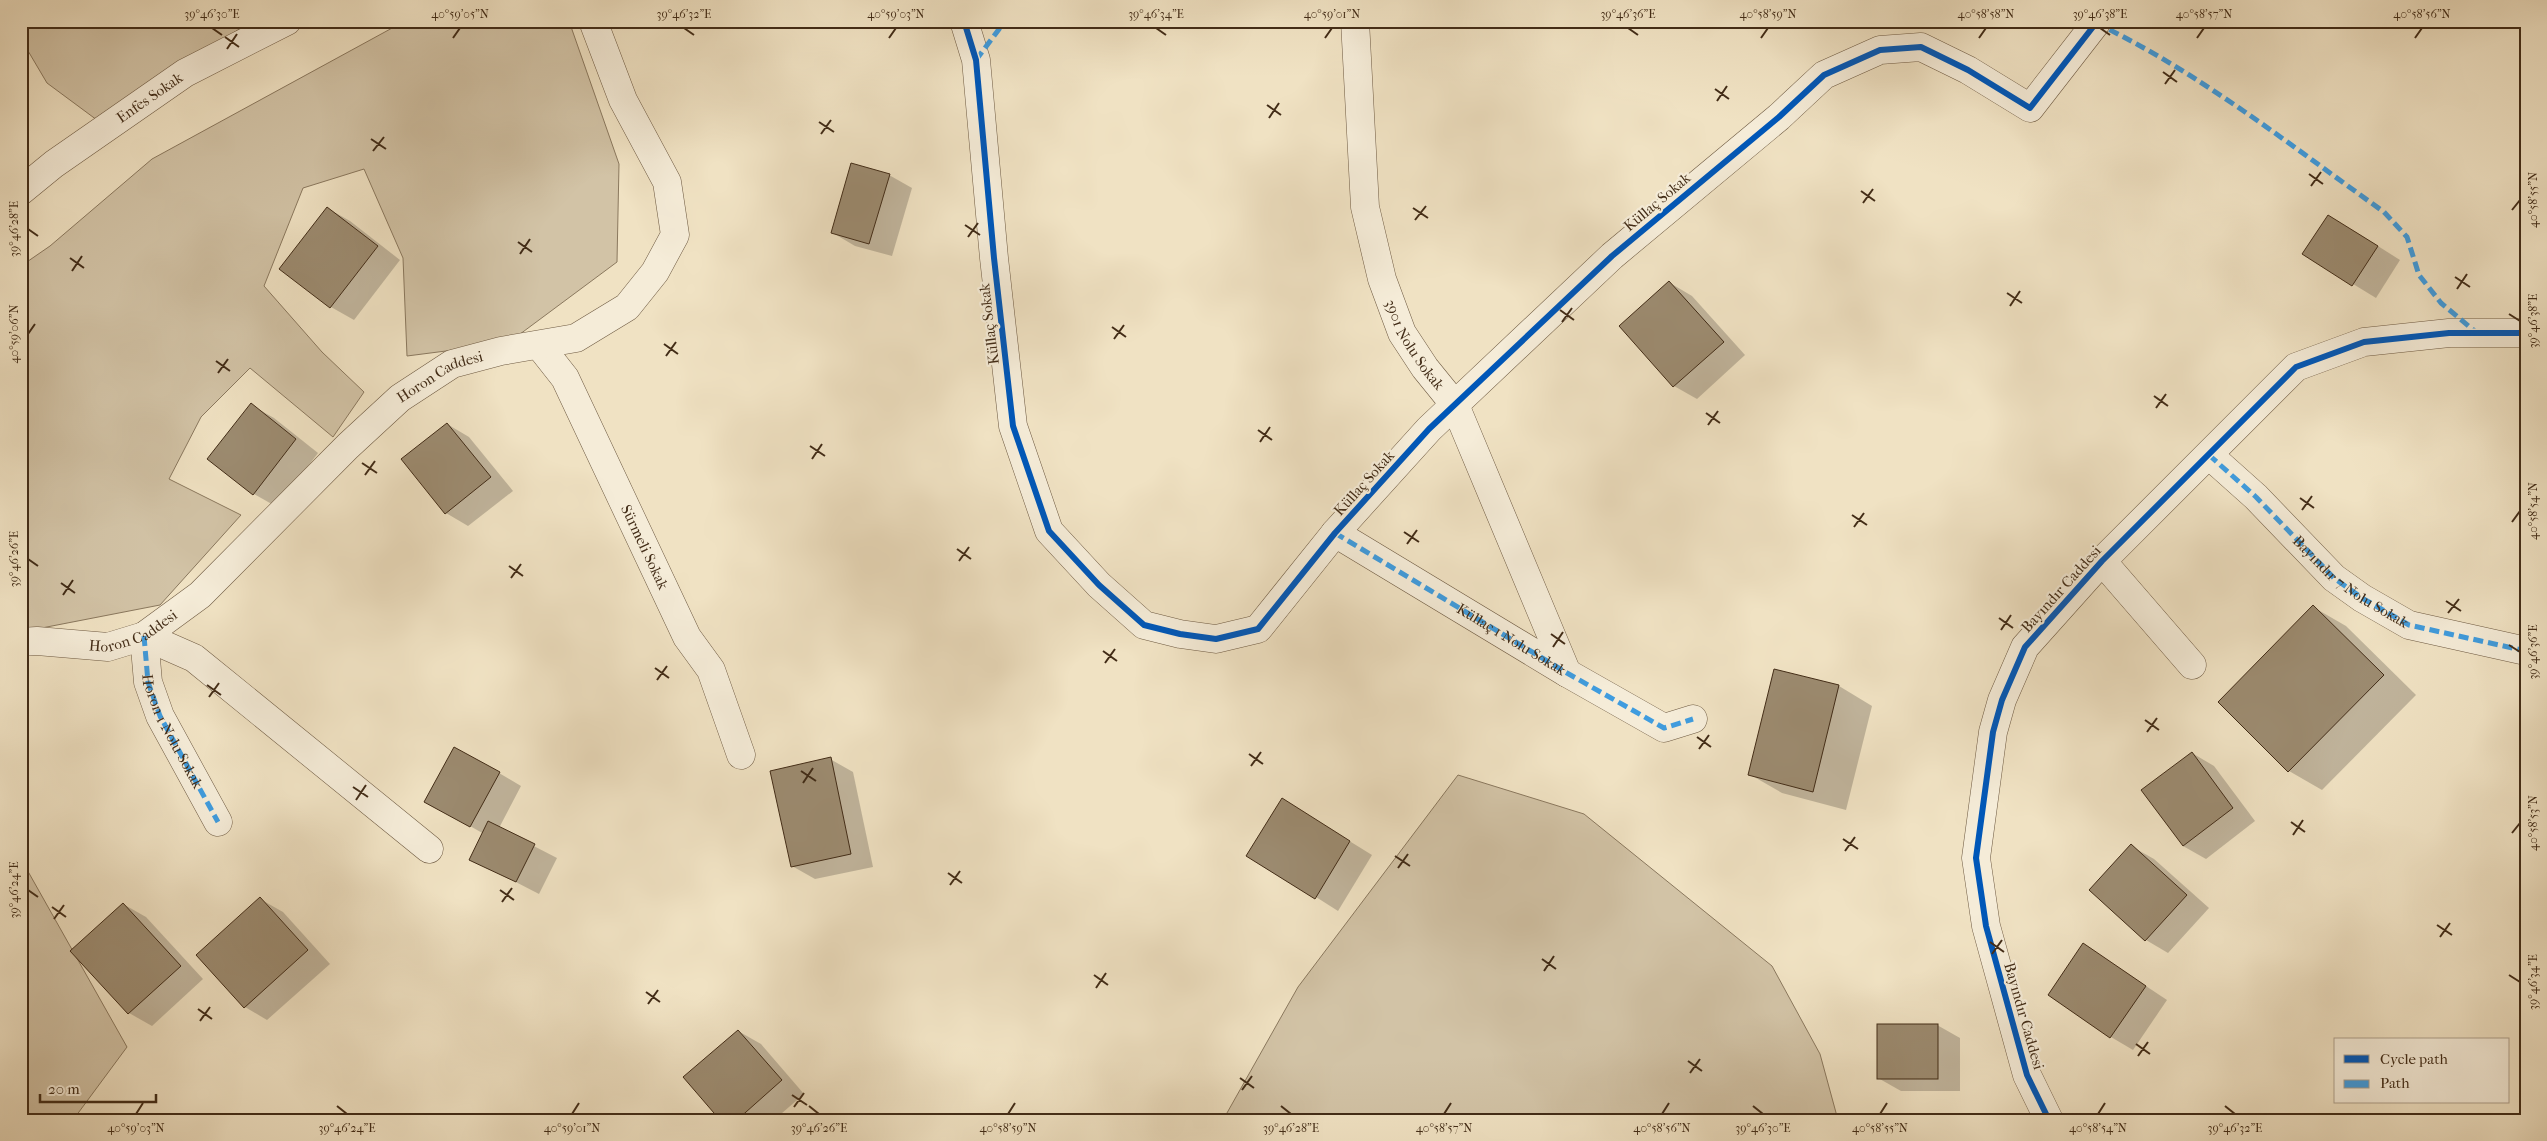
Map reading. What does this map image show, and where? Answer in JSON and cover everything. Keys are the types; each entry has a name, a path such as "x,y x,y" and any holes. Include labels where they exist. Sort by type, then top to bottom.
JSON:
{"street":[{"name":"Enfes Sokak","path":"21,191 54,164 186,72 287,21"},
{"name":"Horon Caddesi","path":"21,642 37,641 108,647 144,636 200,595 348,446 400,398 452,364 501,351 576,338 627,307 655,272 675,235 668,182 623,100 593,21"},
{"name":"Küllaç Sokak","path":"964,21 976,60 994,258 1014,426 1050,531 1099,585 1144,625 1180,634 1216,639 1258,629 1335,533 1429,429 1612,256 1779,117 1824,75 1880,50 1921,47 1968,70 2030,108 2096,23"},
{"name":"3901 Nolu Sokak","path":"1355,21 1365,206 1382,279 1402,333 1425,368 1455,405 1567,673"},
{"name":"Bayındır Caddesi","path":"2049,1120 2027,1075 1996,964 1986,926 1976,858 1993,732 2002,700 2026,647 2102,561 2296,367 2364,342 2449,333 2526,333"},
{"name":"Sürmeli Sokak","path":"539,345 565,378 687,637 711,670 741,755"},
{"name":"Bayındır 7 Nolu Sokak","path":"2209,455 2256,498 2334,578 2362,598 2409,625 2526,651"},
{"name":"Küllaç 1 Nolu Sokak","path":"1335,533 1567,673 1664,728 1693,719"},
{"path":"2102,561 2192,665"},
{"name":"Horon 1 Nolu Sokak","path":"144,636 148,682 160,716 218,822"},
{"path":"144,636 194,658 429,849"}],"shaded area":[{"path":"24,21 251,21 101,123 47,83 21,39 21,25"},
{"path":"405,21 569,21 619,164 617,262 508,343 407,356 403,258 364,169 303,188 264,286 322,352 364,392 333,437 250,368 201,417 169,479 241,515 160,605 21,632 21,266 50,246 152,159"},
{"path":"1458,775 1584,814 1772,966 1820,1054 1838,1120 1223,1120 1298,987"},
{"path":"21,859 127,1047 73,1120 21,1120"}],"building":[{"path":"851,163 890,174 869,244 831,233"},
{"path":"327,207 378,246 330,308 279,269"},
{"path":"2328,215 2378,246 2352,286 2302,254"},
{"path":"1669,281 1724,342 1673,387 1619,326"},
{"path":"251,403 296,439 253,495 207,459"},
{"path":"447,423 491,477 445,514 401,459"},
{"path":"2313,605 2384,675 2288,772 2218,702"},
{"path":"1774,669 1839,685 1813,792 1748,775"},
{"path":"454,747 500,772 470,827 424,802"},
{"path":"2192,752 2233,808 2183,846 2141,790"},
{"path":"831,757 851,854 791,867 770,771"},
{"path":"1282,798 1350,841 1315,899 1246,856"},
{"path":"488,821 535,844 516,882 469,860"},
{"path":"2131,844 2187,895 2145,941 2089,890"},
{"path":"260,897 308,950 244,1008 196,955"},
{"path":"123,903 181,966 128,1014 70,951"},
{"path":"2083,943 2146,986 2110,1038 2048,995"},
{"path":"1877,1024 1938,1024 1938,1079 1877,1079"},
{"path":"738,1030 782,1080 737,1120 720,1120 683,1077"}],"marked path":[{"path":"976,60 1005,21"},
{"path":"2096,23 2172,64 2208,87 2384,212 2407,237 2419,275 2441,303 2477,333"},
{"path":"2209,455 2256,497 2334,578 2362,598 2409,625 2526,651"},
{"path":"1335,533 1567,673 1664,728 1693,719"},
{"path":"144,636 148,682 160,716 218,822"}],"cycle path":[{"path":"964,21 976,60 994,258 1013,426 1049,531 1099,585 1144,625 1180,634 1216,639 1258,629 1335,533 1429,429 1612,256 1779,117 1824,75 1880,50 1921,47 1968,70 2030,108 2096,23"},
{"path":"2049,1120 2027,1075 1986,926 1976,858 1993,732 2002,700 2025,647 2102,561 2296,367 2364,342 2449,333 2526,333"}]}
